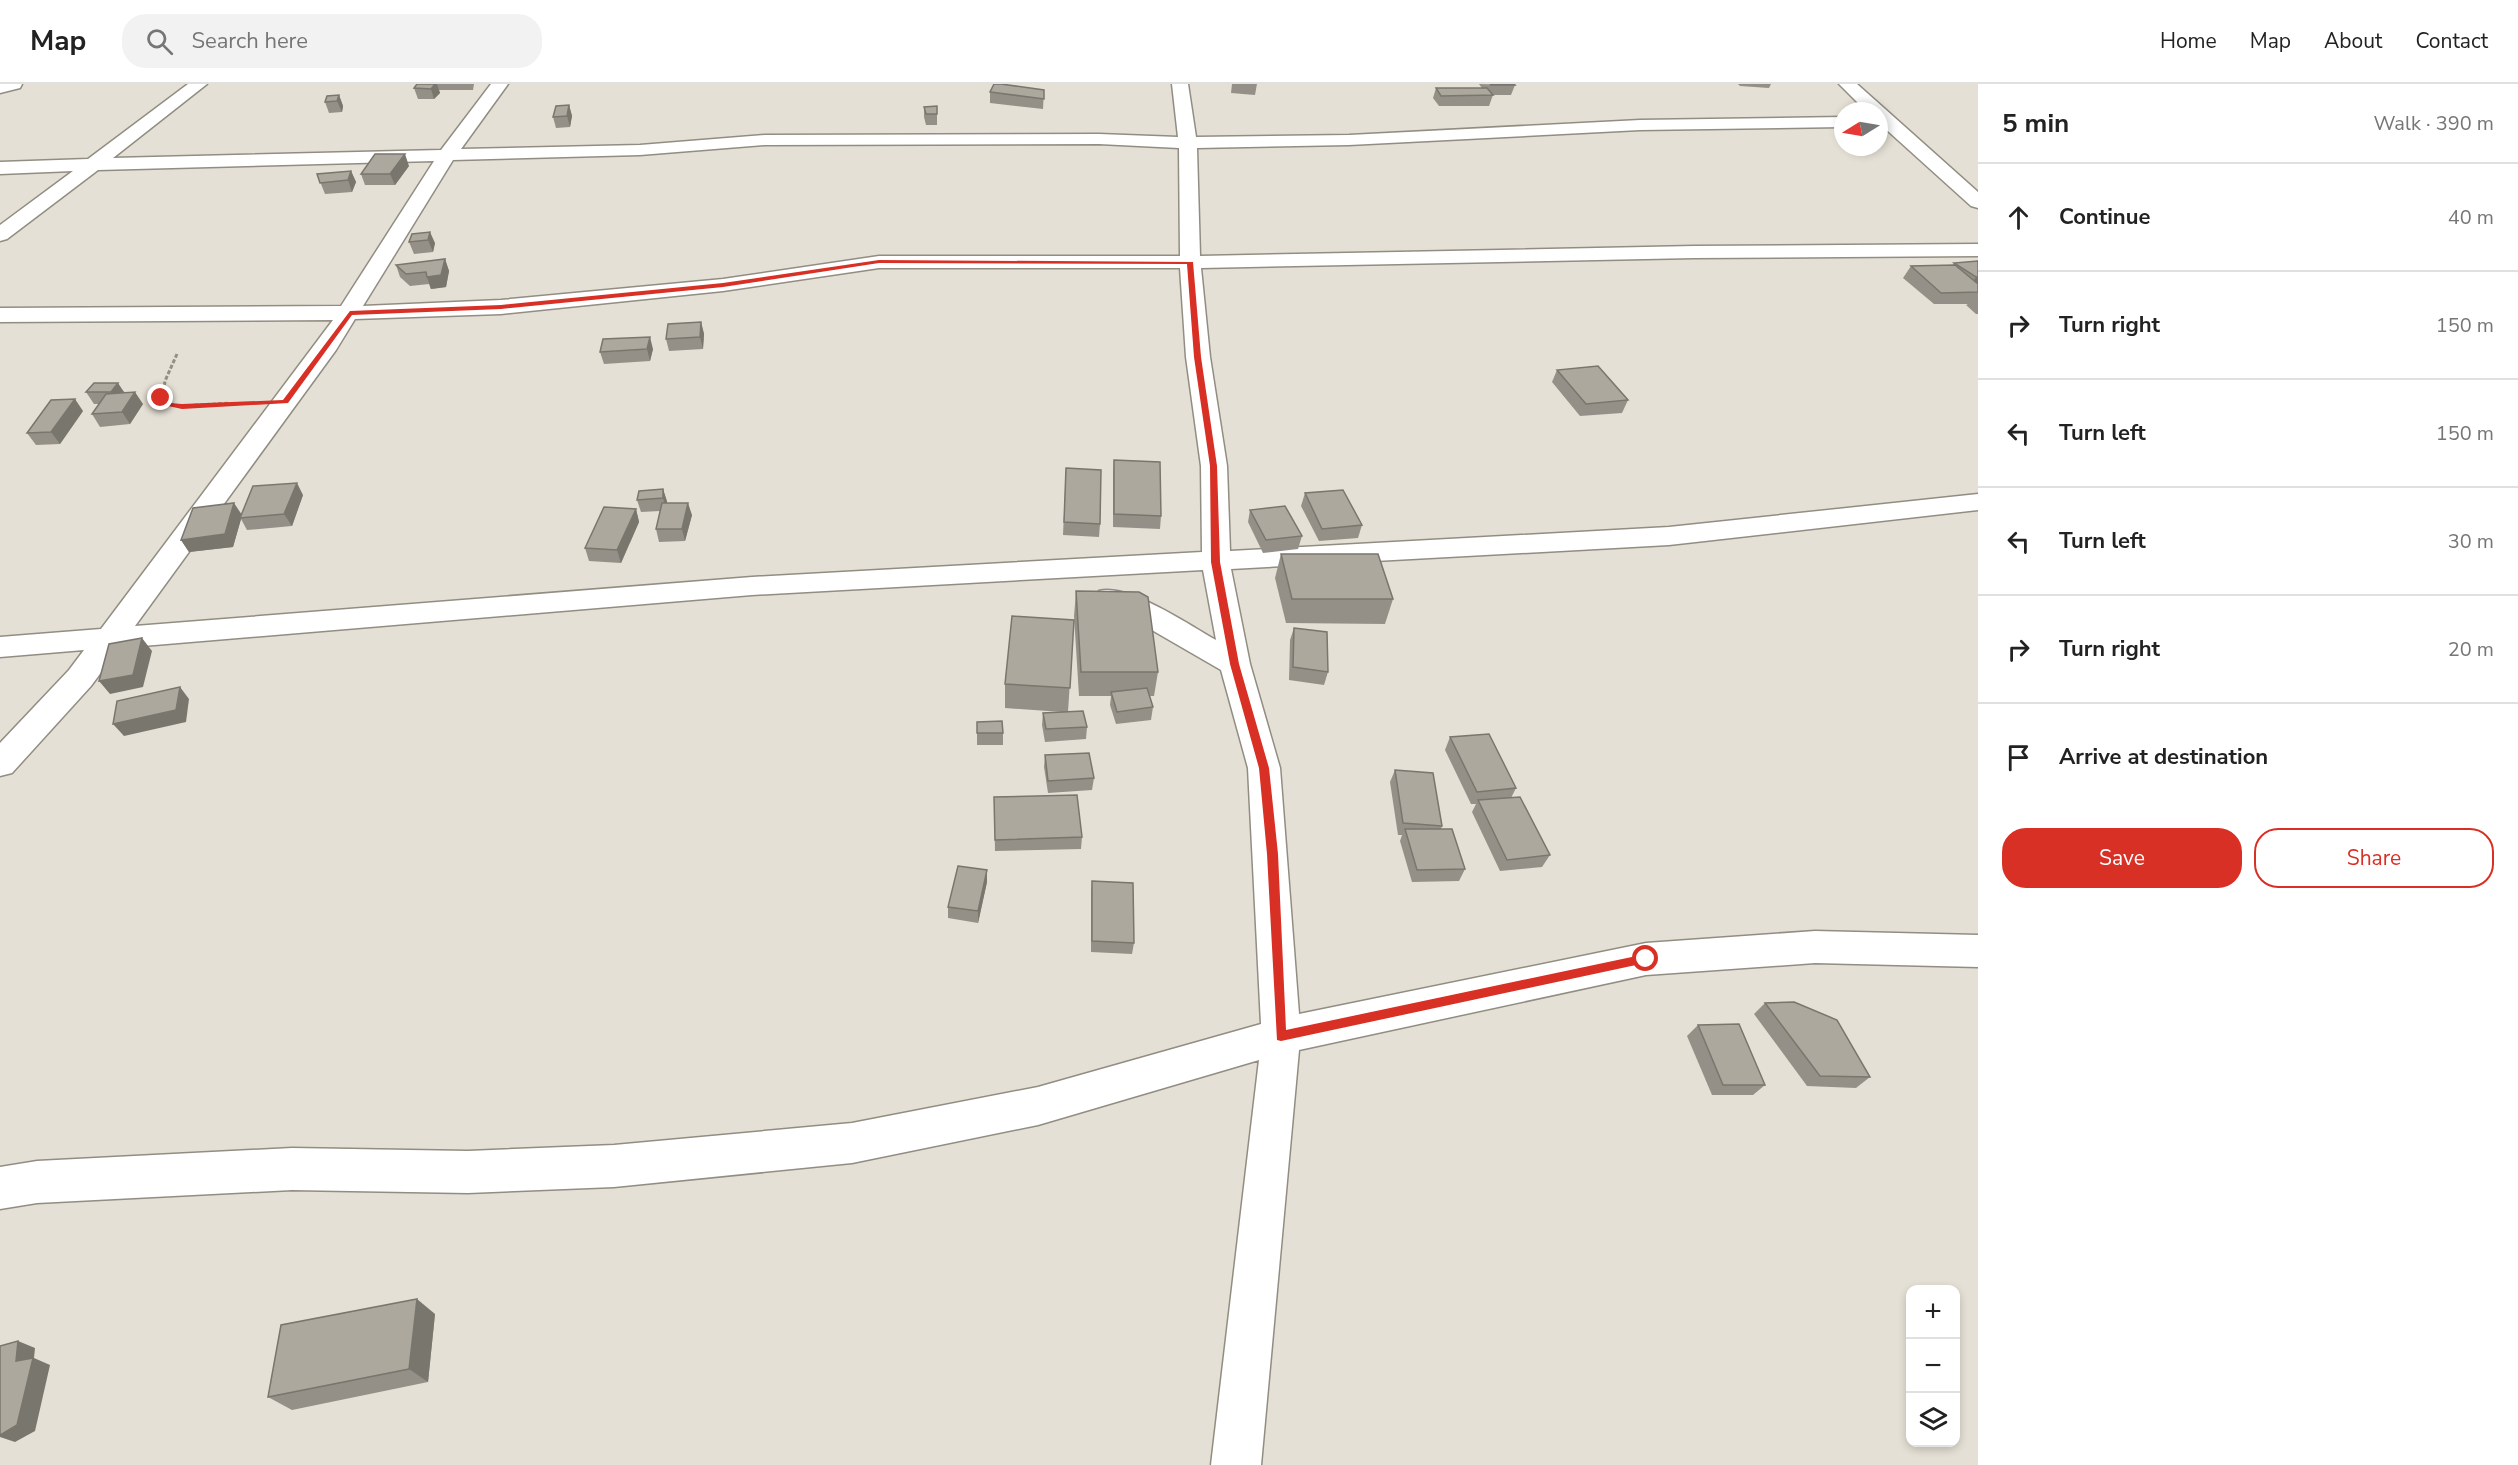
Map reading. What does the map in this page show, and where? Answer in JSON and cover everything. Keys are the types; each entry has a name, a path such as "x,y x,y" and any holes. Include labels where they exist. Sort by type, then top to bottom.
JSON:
{"street":[{"path":"0,88 14,84"},
{"path":"0,235 200,84"},
{"path":"0,764 80,678 285,402 350,313 446,156 500,84"},
{"path":"1180,84 1188,143 1190,262 1198,357 1214,466 1216,562 1235,664 1264,768 1272,854 1281,1036 1236,1465"},
{"path":"1847,84 1864,102"},
{"path":"0,168 640,150 765,140 1099,139 1188,143 1406,138 1641,125 1834,122"},
{"path":"1888,125 1948,173 1978,202"},
{"path":"0,315 350,313 501,307 723,285 879,262 1190,262 1694,252 1978,250"},
{"path":"0,647 752,586 1669,536 1978,501"},
{"path":"1048,570 1148,615 1235,664"},
{"path":"0,1188 36,1182 292,1169 468,1172 614,1166 852,1143 1038,1106 1281,1036 1646,959 1815,947 1978,951"}],"path":[{"path":"196,315 165,381 162,403 182,406 285,402"}],"building":[{"path":"417,84 435,84 431,89 414,88"},
{"path":"994,84 1044,90 1044,99 990,92"},
{"path":"1514,84 1515,85 1491,85"},
{"path":"1436,88 1487,88 1493,95 1441,96"},
{"path":"339,95 337,101 325,102 327,96"},
{"path":"569,105 567,116 553,117 556,106"},
{"path":"937,106 937,114 926,114 924,107"},
{"path":"375,154 405,154 390,174 361,174"},
{"path":"351,171 348,180 320,183 317,174"},
{"path":"430,232 428,240 409,242 412,234"},
{"path":"445,259 441,275 427,277 426,272 406,274 396,265"},
{"path":"1978,261 1978,277 1954,263"},
{"path":"1955,265 1978,284 1978,292 1941,293 1911,266"},
{"path":"701,322 700,337 666,339 668,324"},
{"path":"650,337 647,349 600,352 603,339"},
{"path":"1598,366 1628,400 1586,404 1557,370"},
{"path":"94,383 118,383 111,392 86,392"},
{"path":"135,392 122,412 92,414 106,394"},
{"path":"75,399 51,432 27,433 51,400"},
{"path":"1114,460 1160,462 1161,516 1114,514"},
{"path":"1066,468 1101,470 1100,524 1064,522"},
{"path":"297,483 284,514 240,518 253,486"},
{"path":"663,489 663,498 637,500 639,491"},
{"path":"1343,490 1362,525 1322,529 1305,493"},
{"path":"234,503 225,534 181,540 193,508"},
{"path":"662,503 688,503 682,529 656,529"},
{"path":"1285,506 1302,536 1266,540 1250,510"},
{"path":"604,507 636,509 617,550 585,548"},
{"path":"1281,554 1378,554 1393,599 1292,599"},
{"path":"1076,591 1139,592 1148,597 1158,672 1081,672"},
{"path":"1012,616 1074,620 1070,688 1005,684"},
{"path":"1294,628 1327,632 1328,672 1293,667"},
{"path":"142,638 133,675 99,681 109,644"},
{"path":"180,687 176,710 113,724 117,701"},
{"path":"1147,688 1153,707 1117,712 1111,692"},
{"path":"1083,711 1087,727 1046,729 1043,713"},
{"path":"1002,721 1003,733 977,733 977,722"},
{"path":"1489,734 1516,788 1477,792 1450,737"},
{"path":"1089,753 1094,778 1048,781 1045,755"},
{"path":"1395,770 1433,773 1442,826 1403,823"},
{"path":"1077,795 1082,837 995,840 994,797"},
{"path":"1520,797 1550,855 1507,860 1478,800"},
{"path":"1405,829 1452,829 1465,869 1417,870"},
{"path":"958,866 987,870 978,911 948,907"},
{"path":"1092,881 1133,883 1134,943 1092,941"},
{"path":"1794,1002 1837,1020 1870,1077 1820,1076 1765,1003"},
{"path":"1739,1024 1765,1085 1723,1085 1698,1025"},
{"path":"417,1299 409,1369 268,1397 281,1325"},
{"path":"18,1341 16,1361 33,1358 17,1425 0,1435 0,1346"}],"route":[{"path":"161,398 162,403 167,405 182,406 285,402 350,313 501,307 723,285 879,262 984,264 1190,262 1198,357 1214,466 1216,562 1235,664 1264,768 1272,854 1281,1036 1646,959"}]}
